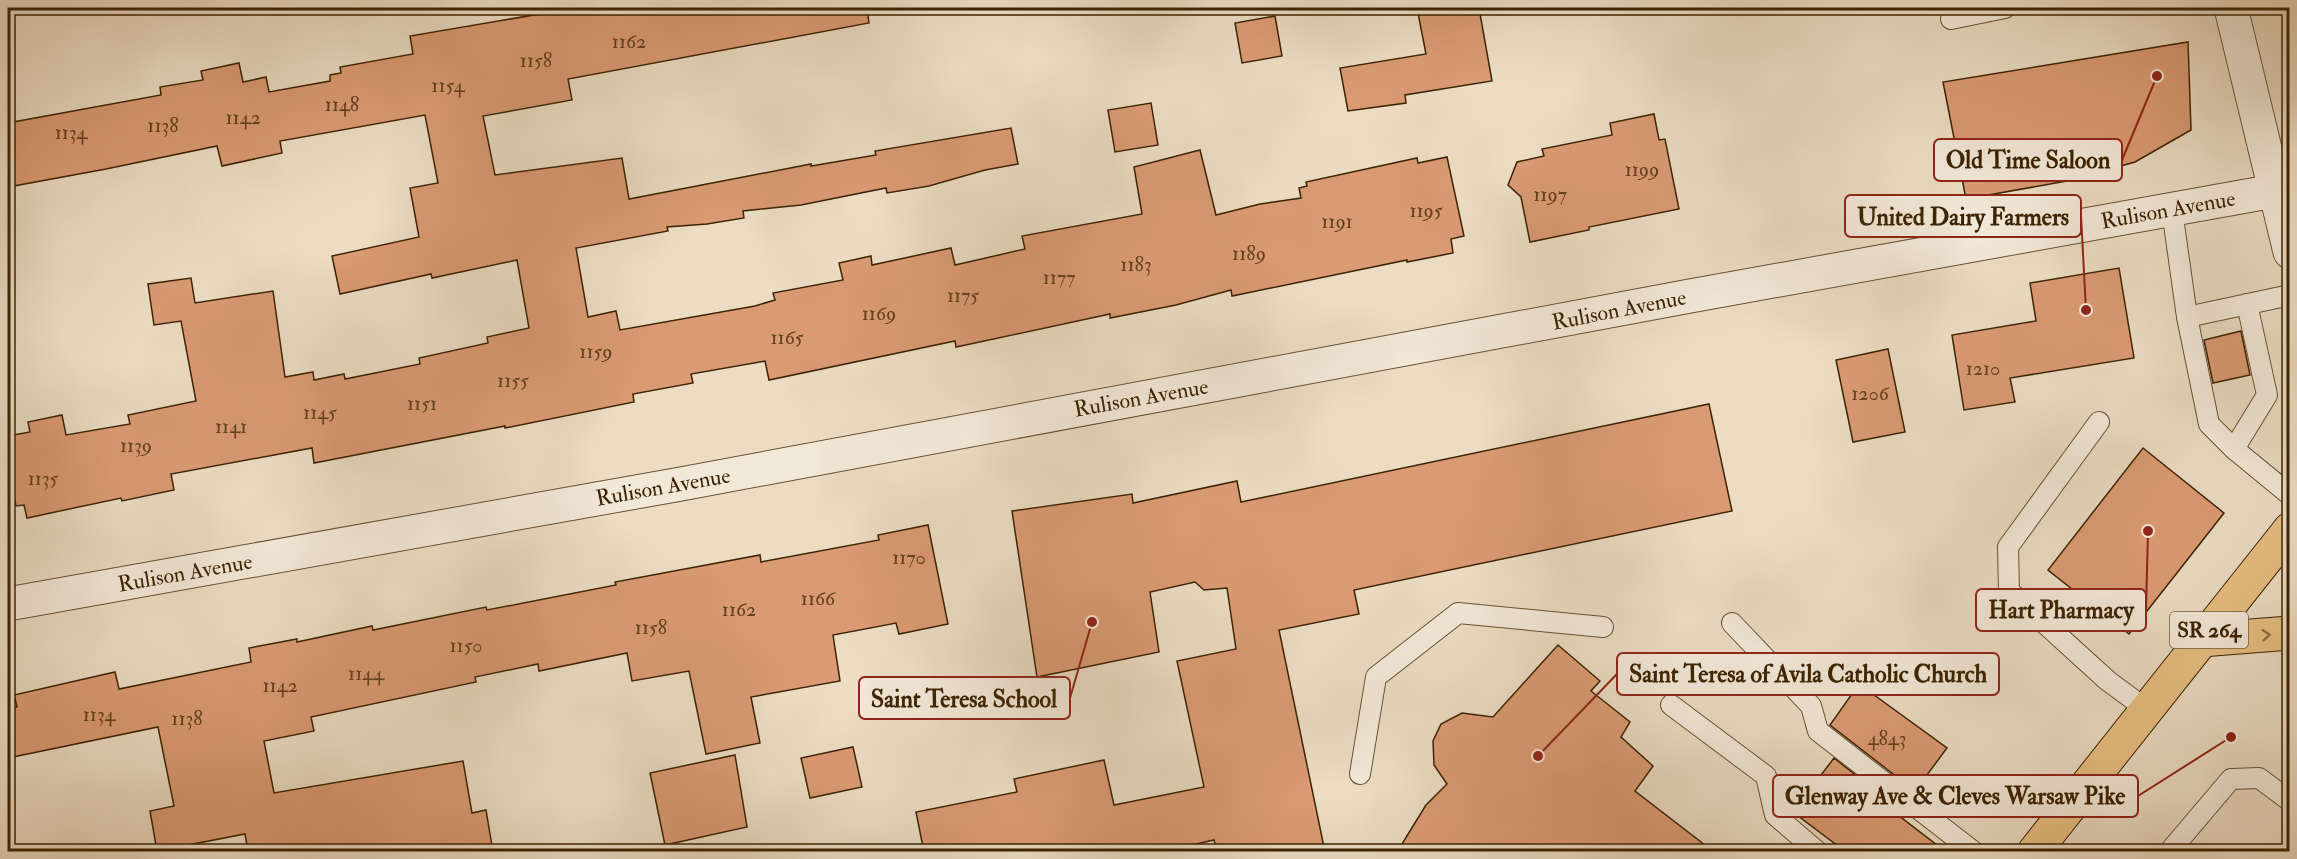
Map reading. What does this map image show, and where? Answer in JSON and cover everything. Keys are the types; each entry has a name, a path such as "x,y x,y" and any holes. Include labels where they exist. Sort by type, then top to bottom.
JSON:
{"main road":[{"name":"SR 264","path":"2034,852 2289,529"},
{"path":"2201,640 2289,633"}],"street":[{"path":"2231,8 2289,252"},
{"name":"Rulison Avenue","path":"8,604 681,484 1690,296 2274,191"}],"lane":[{"path":"1951,19 2005,8"},
{"path":"2172,210 2187,317 2209,424 2234,449 2289,495"},
{"path":"2187,317 2289,295"},
{"path":"2234,449 2267,395 2247,304"},
{"path":"2099,422 2008,547 2009,591 2108,681 2146,709"},
{"path":"1360,774 1376,677 1458,613 1603,627"},
{"path":"1732,623 1811,706 1818,731 1974,852"},
{"path":"1671,705 1766,776 1775,815 1818,852"},
{"path":"2169,852 2231,779 2259,778 2289,801"}],"building":[{"path":"575,8 867,8 869,23 568,79 572,100 483,116 495,175 622,158 629,199 811,164 811,166 876,155 875,151 1011,128 1018,164 985,170 929,186 887,193 886,188 801,205 743,211 744,218 667,227 668,231 576,248 588,317 616,311 620,330 755,306 775,300 773,293 843,280 839,263 871,256 872,265 951,248 955,265 1025,249 1022,236 1142,214 1134,167 1200,150 1216,215 1260,204 1301,198 1299,188 1307,186 1306,182 1417,158 1418,163 1447,157 1464,236 1451,239 1453,253 1407,262 1407,260 1232,296 1231,290 1176,305 1110,318 1110,314 956,347 955,341 769,380 765,361 691,374 693,383 633,394 634,402 505,428 505,426 314,463 312,448 171,474 174,490 122,501 121,498 27,518 24,505 16,506 8,466 8,436 30,432 28,422 62,415 66,435 130,424 128,415 196,401 181,321 154,325 148,284 191,278 195,303 273,291 285,377 313,372 314,380 344,374 345,379 420,364 419,358 488,343 487,337 529,328 517,260 432,278 431,274 340,294 332,256 419,237 410,188 438,183 425,115 280,141 282,153 222,166 217,146 8,187 8,123 161,95 160,87 203,80 201,71 239,63 243,82 266,77 269,92 330,81 330,75 341,73 340,67 413,54 410,36"},
{"path":"1417,8 1479,8 1492,81 1405,95 1406,103 1348,111 1340,68 1426,54"},
{"path":"1275,16 1282,56 1242,63 1235,23"},
{"path":"2188,42 2191,130 2135,162 2067,181 1966,199 1943,82"},
{"path":"1151,103 1158,145 1115,152 1108,110"},
{"path":"1654,114 1659,140 1665,139 1679,209 1589,227 1589,230 1530,242 1521,197 1508,185 1517,162 1544,156 1542,149 1612,135 1610,123"},
{"path":"2119,268 2134,358 2010,378 2015,402 1964,410 1952,335 2036,321 2030,283"},
{"path":"2241,331 2250,375 2213,383 2204,340"},
{"path":"1888,349 1905,432 1853,442 1836,360"},
{"path":"1709,404 1732,511 1354,590 1359,614 1279,630 1325,852 1217,852 1214,840 1161,852 924,852 916,812 1017,792 1014,779 1104,760 1114,805 1204,787 1177,661 1236,649 1227,588 1204,590 1195,582 1150,592 1159,652 1037,677 1012,511 1132,494 1133,503 1237,481 1241,502"},
{"path":"2143,448 2224,513 2129,634 2048,570"},
{"path":"928,525 948,624 899,634 896,623 833,635 840,681 751,697 760,743 706,754 689,671 632,681 627,653 539,671 538,664 475,677 476,682 311,717 314,731 264,741 274,793 463,761 472,813 486,810 493,852 248,852 245,834 157,851 150,811 174,806 158,727 8,758 8,709 17,707 14,695 115,672 119,689 251,662 249,648 297,639 297,642 372,626 373,630 486,607 487,610 616,585 615,582 760,555 761,562 879,540 878,535"},
{"path":"1558,645 1600,681 1591,691 1630,722 1621,737 1653,766 1635,791 1714,852 1397,852 1426,805 1447,784 1434,765 1433,741 1441,724 1462,713 1493,717"},
{"path":"1859,684 1947,748 1915,791 1830,725"},
{"path":"853,747 862,787 810,798 801,758"},
{"path":"735,755 747,827 665,845 650,773"},
{"path":"1834,758 1901,811 1898,815 1946,852 1846,852 1793,812"}],"place":[{"name":"Old Time Saloon","path":"2157,76"},
{"name":"United Dairy Farmers","path":"2086,310"},
{"name":"Hart Pharmacy","path":"2148,531"},
{"name":"Saint Teresa School","path":"1092,622"},
{"name":"Glenway Ave & Cleves Warsaw Pike","path":"2231,737"},
{"name":"Saint Teresa of Avila Catholic Church","path":"1538,756"}]}
